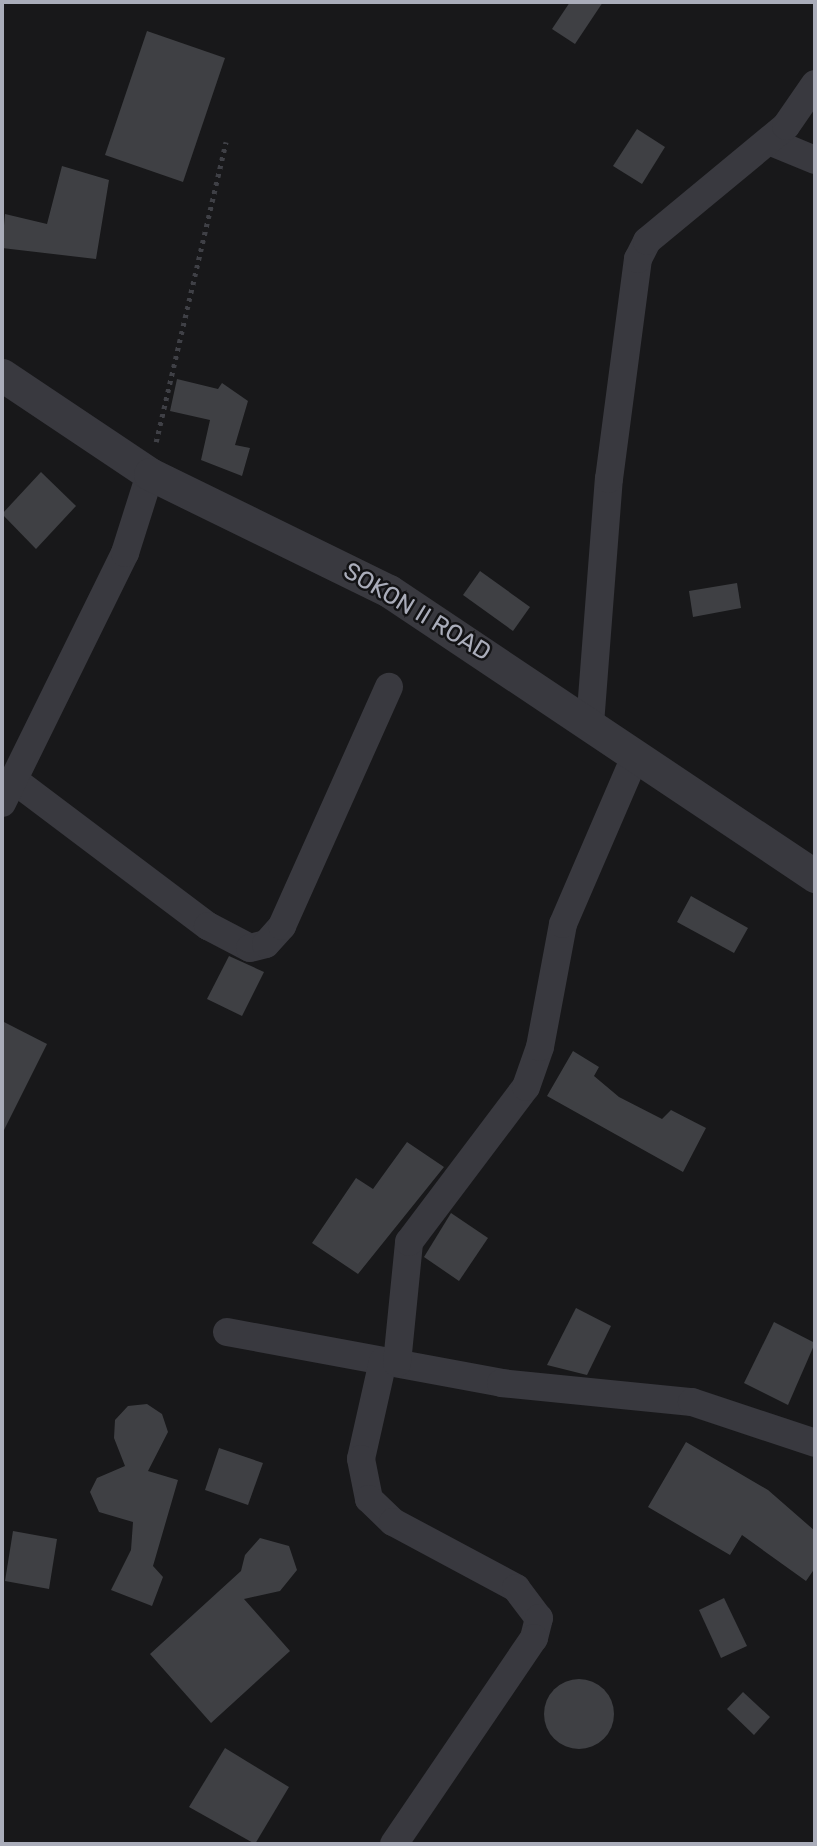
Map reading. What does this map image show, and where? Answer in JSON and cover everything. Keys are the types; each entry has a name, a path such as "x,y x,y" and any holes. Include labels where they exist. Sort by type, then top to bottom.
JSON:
{"street":[{"path":"590,724 609,479 638,259 647,241 769,141 815,84"},
{"path":"769,141 815,160"},
{"name":"SOKON II ROAD","path":"2,375 150,474 389,591 815,876"},
{"path":"150,474 125,553 8,792 208,926 250,948 266,944 282,926 389,687"},
{"path":"394,1844 534,1638 539,1618 516,1588 393,1522 369,1499 362,1459 390,1362 409,1242 526,1087 540,1047 563,924 635,758"},
{"path":"227,1332 501,1383 692,1402 815,1443"}],"path":[{"path":"150,474 226,142"}],"building":[{"path":"570,2 603,2 575,44 552,29"},
{"path":"147,31 225,58 183,182 105,155"},
{"path":"637,129 665,147 642,184 613,166"},
{"path":"62,166 109,180 96,259 2,248 5,214 47,224"},
{"path":"177,379 218,389 222,383 248,401 235,445 250,448 242,476 201,460 210,420 170,411"},
{"path":"41,472 76,506 36,549 2,514"},
{"path":"480,571 530,607 513,631 463,595"},
{"path":"737,583 741,608 693,617 689,591"},
{"path":"691,896 748,928 734,953 677,922"},
{"path":"229,956 264,972 242,1016 207,999"},
{"path":"2,1021 47,1044 2,1134"},
{"path":"573,1051 599,1067 594,1076 619,1097 662,1119 671,1110 706,1128 683,1172 547,1096"},
{"path":"407,1142 444,1167 358,1274 312,1243 356,1178 373,1189"},
{"path":"451,1213 488,1238 459,1281 424,1257"},
{"path":"576,1308 611,1326 587,1375 547,1365"},
{"path":"774,1322 815,1343 788,1405 744,1383"},
{"path":"147,1404 162,1414 168,1432 148,1471 178,1480 153,1566 163,1577 152,1606 111,1590 131,1550 133,1522 99,1512 90,1492 97,1478 125,1466 114,1438 115,1420 128,1406"},
{"path":"686,1442 768,1490 815,1531 815,1568 806,1581 742,1535 730,1555 648,1507"},
{"path":"219,1448 263,1463 248,1505 205,1490"},
{"path":"13,1531 57,1539 49,1589 5,1581"},
{"path":"260,1538 289,1546 297,1570 280,1591 244,1599 290,1651 211,1723 150,1654 241,1571 245,1555"},
{"path":"724,1598 747,1646 721,1658 699,1610"},
{"path":"586,1679 599,1685 608,1694 612,1700 612,1728 604,1739 593,1747 572,1749 554,1739 546,1728 544,1707 554,1689 565,1681"},
{"path":"743,1692 770,1717 754,1735 727,1709"},
{"path":"225,1748 289,1787 255,1844 189,1807"}]}
